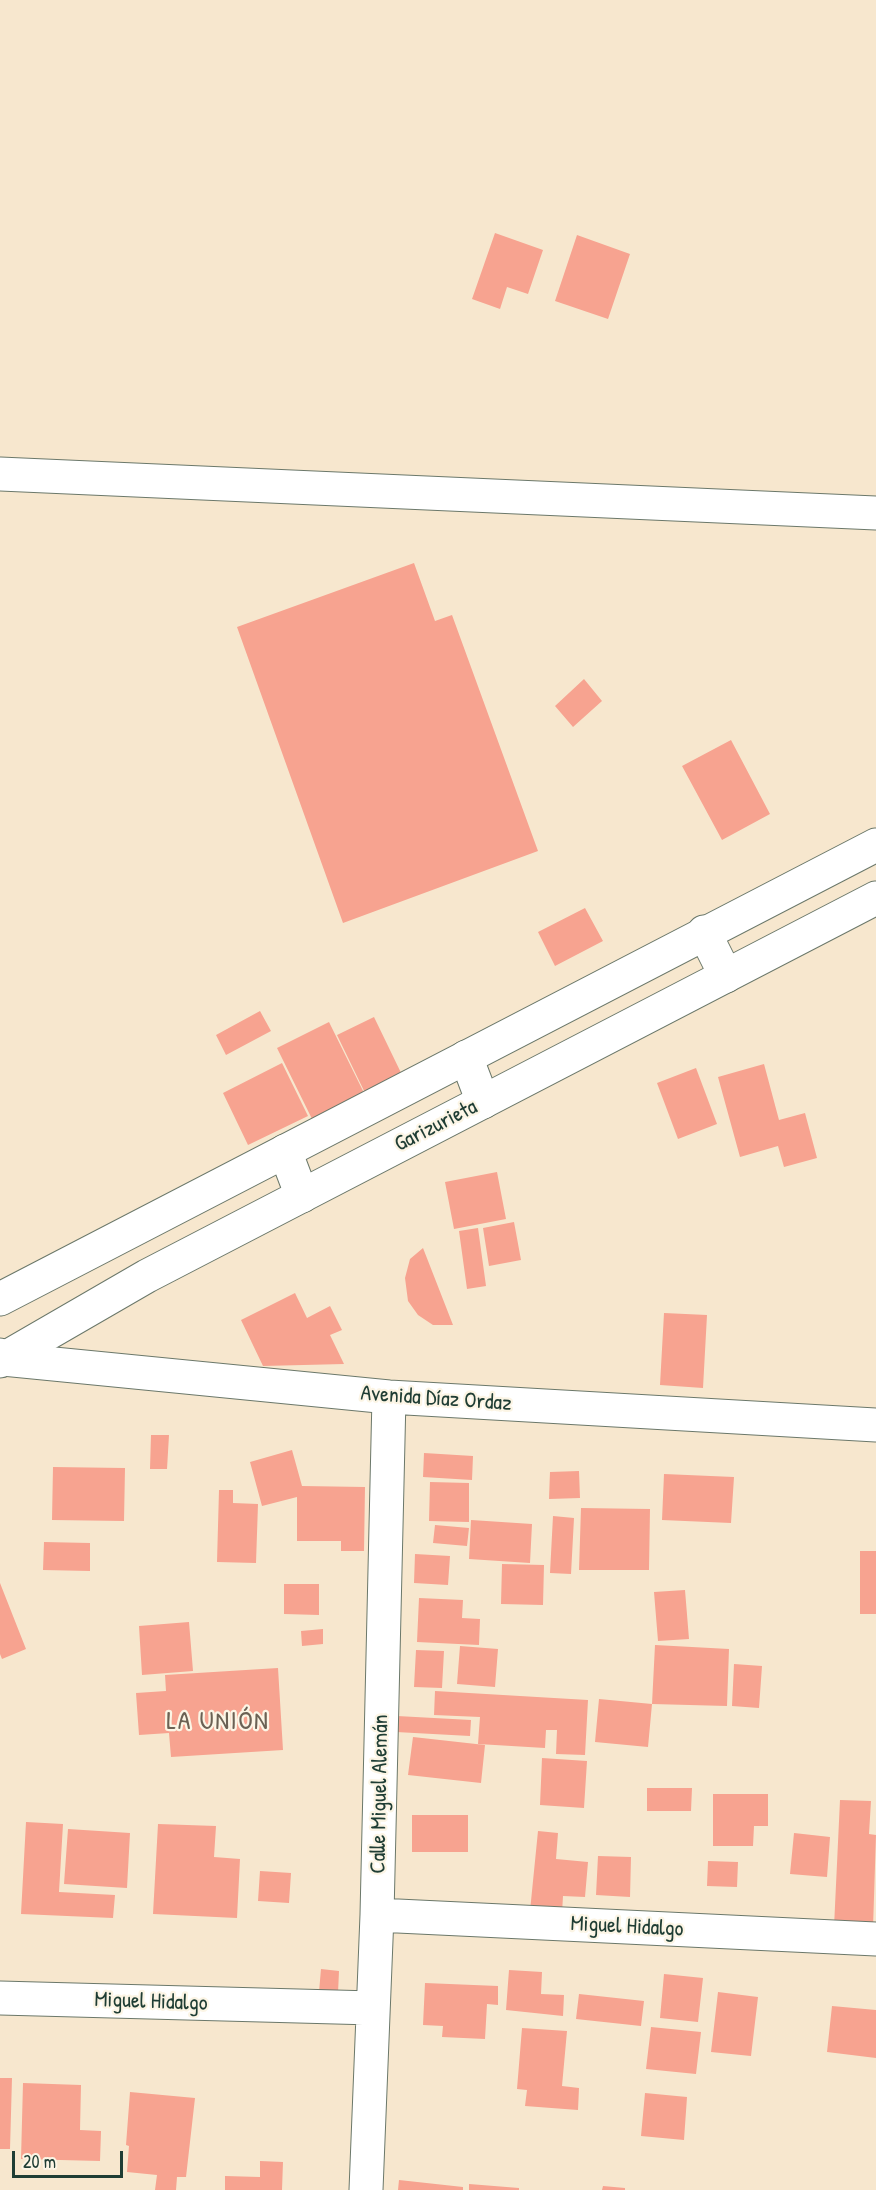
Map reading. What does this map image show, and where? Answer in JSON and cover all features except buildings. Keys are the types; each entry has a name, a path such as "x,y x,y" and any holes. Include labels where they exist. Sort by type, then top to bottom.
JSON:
{"street":[{"path":"0,474 876,513"},
{"path":"0,1299 704,932 876,845"},
{"name":"Garizurieta","path":"1,1358 147,1276 876,898"},
{"path":"704,932 726,976"},
{"path":"466,1057 483,1102"},
{"path":"285,1151 302,1196"},
{"name":"Avenida Díaz Ordaz","path":"1,1358 389,1397 876,1425"},
{"name":"Calle Miguel Alemán","path":"366,2190 377,1915 389,1397"},
{"name":"Miguel Hidalgo","path":"377,1915 876,1939"},
{"name":"Miguel Hidalgo","path":"0,1998 373,2008"}],"district":[{"name":"LA UNIÓN","path":"218,1722"}]}
